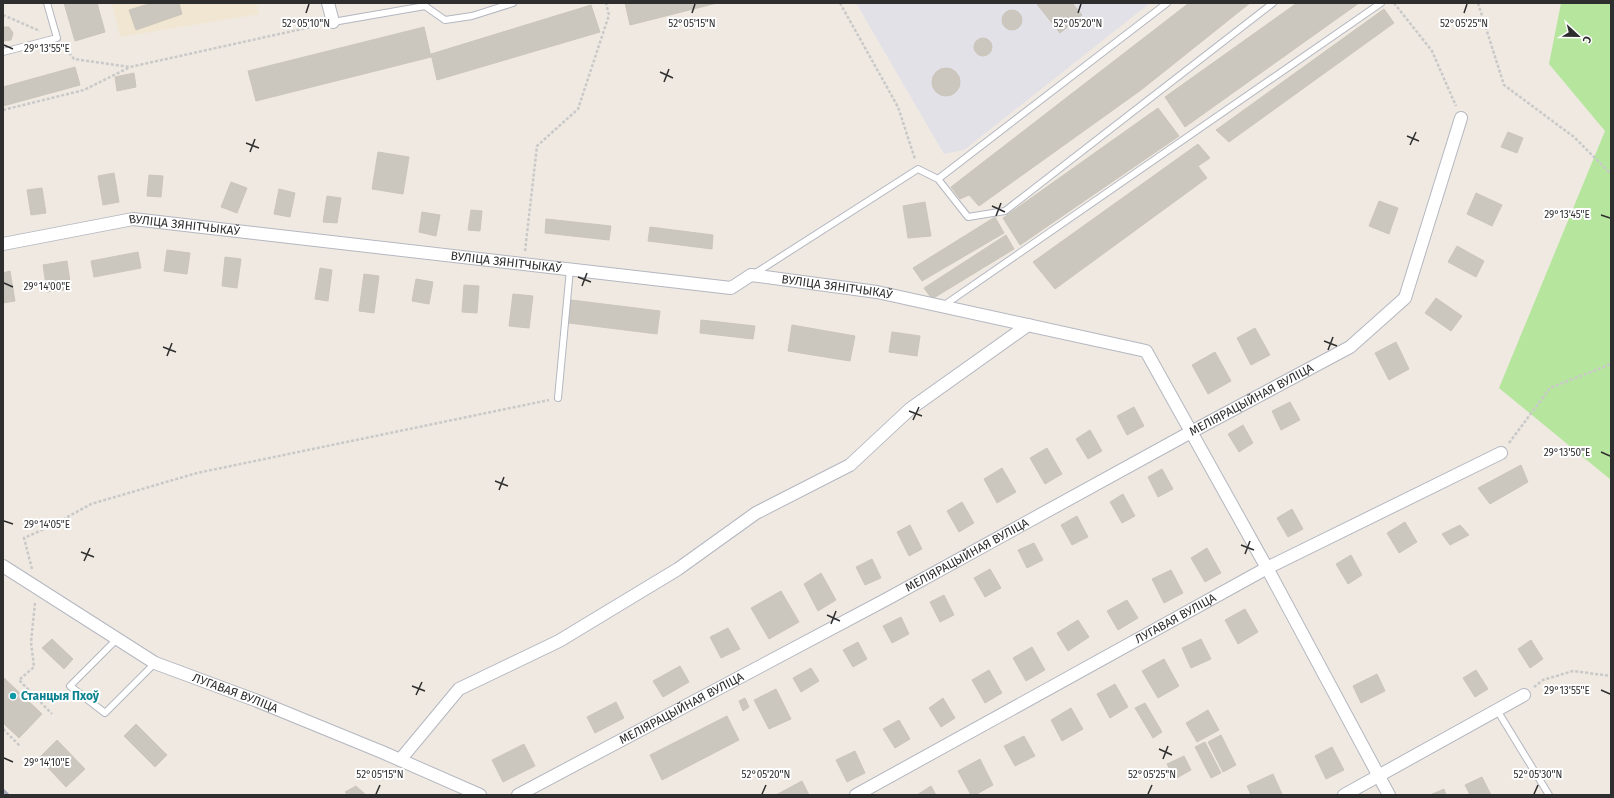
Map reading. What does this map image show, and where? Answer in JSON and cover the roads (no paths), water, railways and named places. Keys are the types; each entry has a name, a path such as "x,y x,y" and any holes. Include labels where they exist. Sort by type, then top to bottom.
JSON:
{"street":[{"path":"328,3 333,22"},
{"name":"МЕЛІЯРАЦЫЙНАЯ ВУЛІЦА","path":"518,795 887,599 1191,432 1350,347 1405,298 1461,118"},
{"name":"ВУЛІЦА ЗЯНІТЧЫКАЎ","path":"3,244 133,219 731,288 751,275 877,292 1146,351 1191,432"},
{"path":"400,760 459,689 559,641 678,569 756,513 850,465 910,409 1028,325"},
{"path":"1191,432 1267,568 1389,795"},
{"name":"ЛУГАВАЯ ВУЛІЦА","path":"856,795 1267,568 1501,453"},
{"name":"ЛУГАВАЯ ВУЛІЦА","path":"3,566 154,663 255,700 480,795"},
{"path":"1344,795 1524,695"}],"lane":[{"path":"3,52 57,38 47,3"},
{"path":"333,22 424,6 445,20 472,16 513,3"},
{"path":"938,180 1167,3"},
{"path":"751,275 918,169 938,180 968,216 1005,210 1274,3"},
{"path":"943,306 1381,3"},
{"path":"558,398 570,269"},
{"path":"117,639 70,686 105,713 154,663"},
{"path":"1497,710 1549,795"}],"railway":[{"path":"3,790 8,795"}],"place":[{"name":"Станцыя Пхоў","path":"13,696"}]}
